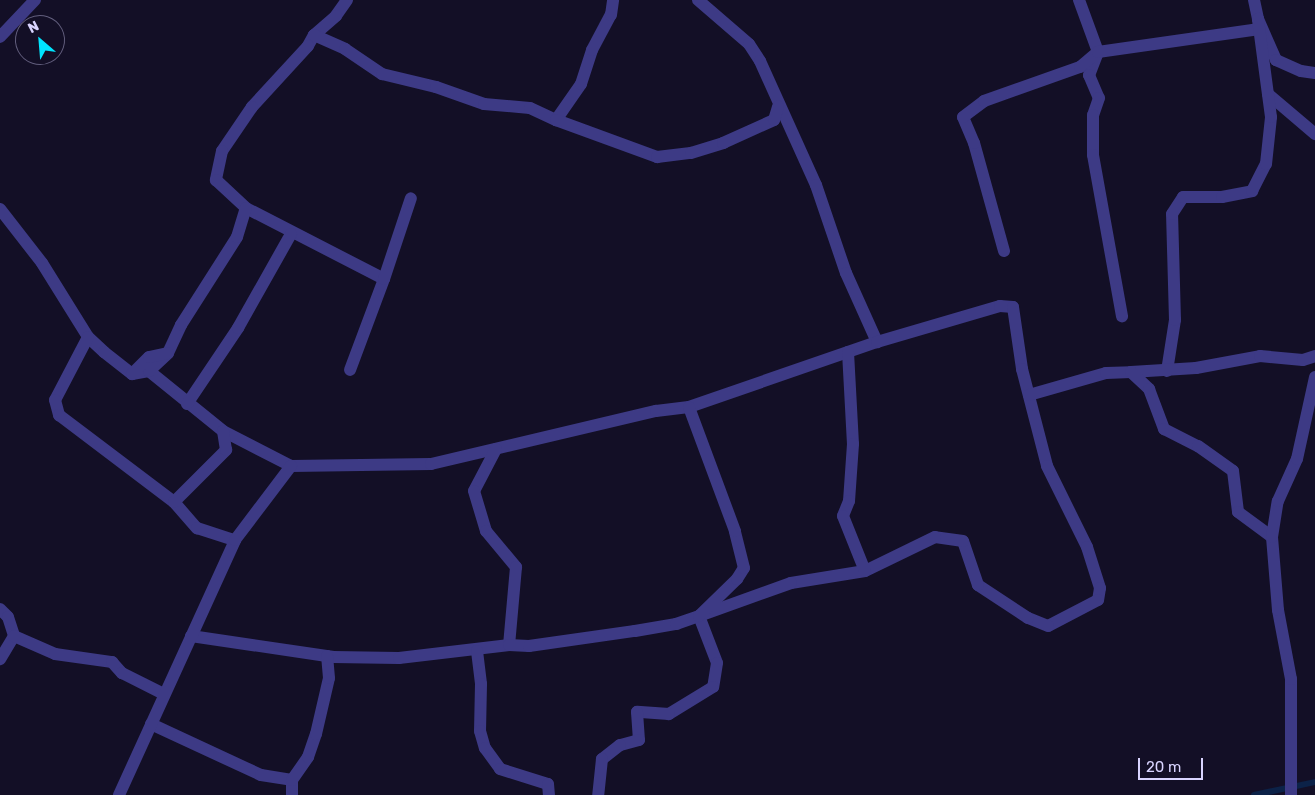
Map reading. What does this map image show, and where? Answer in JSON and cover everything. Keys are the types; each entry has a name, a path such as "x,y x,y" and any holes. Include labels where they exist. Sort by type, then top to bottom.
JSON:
{"street":[{"path":"0,37 35,0"},
{"path":"347,0 336,16 314,34 308,46 252,107 222,151 216,180 246,208 291,234 384,279"},
{"path":"556,120 581,84 592,50 611,15 613,0"},
{"path":"698,0 749,44 760,61 778,107 816,185 846,273 877,342"},
{"path":"1079,0 1098,52 1089,75 1099,98 1093,115 1093,155 1122,316"},
{"path":"1167,371 1175,320 1172,214 1183,197 1222,197 1252,191 1266,164 1271,117 1254,0"},
{"path":"1004,251 974,143 963,117 984,101 1080,67 1098,52 1259,24"},
{"path":"1259,24 1276,60 1301,71 1315,73"},
{"path":"314,34 345,49 382,74 436,87 484,104 530,108 556,120 657,156 692,153 724,142 774,120 778,107"},
{"path":"1268,94 1315,134"},
{"path":"350,370 384,279 411,198"},
{"path":"0,209 42,263 88,337 132,374 149,372 168,353 180,325 237,236 246,208"},
{"path":"187,404 238,328 291,234"},
{"path":"149,372 223,431 291,466 431,464 656,411 689,407 877,342 1000,306 1013,307 1029,395 1047,466 1087,547 1100,588 1098,600 1048,626 978,585 964,541 935,537 865,571 791,583 676,624 529,646 509,645 476,651 399,658 327,656 191,636"},
{"path":"88,337 55,400 59,415 174,502 197,528 235,540"},
{"path":"848,352 854,444 849,501 843,516 865,571"},
{"path":"132,374 149,357 168,353"},
{"path":"1029,395 1106,373 1167,371 1260,356 1302,360 1315,356"},
{"path":"1131,372 1148,389 1164,429 1198,446 1233,471 1238,512 1272,537"},
{"path":"1291,795 1291,679 1278,610 1272,537 1278,501 1297,459 1315,376"},
{"path":"689,407 736,531 744,568 737,579 699,616"},
{"path":"174,502 226,450 223,431"},
{"path":"496,449 474,491 486,531 516,567 509,645"},
{"path":"119,795 235,540 291,466"},
{"path":"0,609 8,617 14,636 55,654 112,662 122,673 164,694"},
{"path":"598,795 602,759 620,745 639,740 637,712 669,714 713,687 717,663 699,616"},
{"path":"0,659 14,636"},
{"path":"476,651 481,684 480,731 485,748 500,769 548,784 549,795"},
{"path":"292,795 292,780 308,757 316,734 329,678 327,656"},
{"path":"151,724 261,775 292,780"}],"waterway":[{"path":"1254,795 1315,782"}]}
